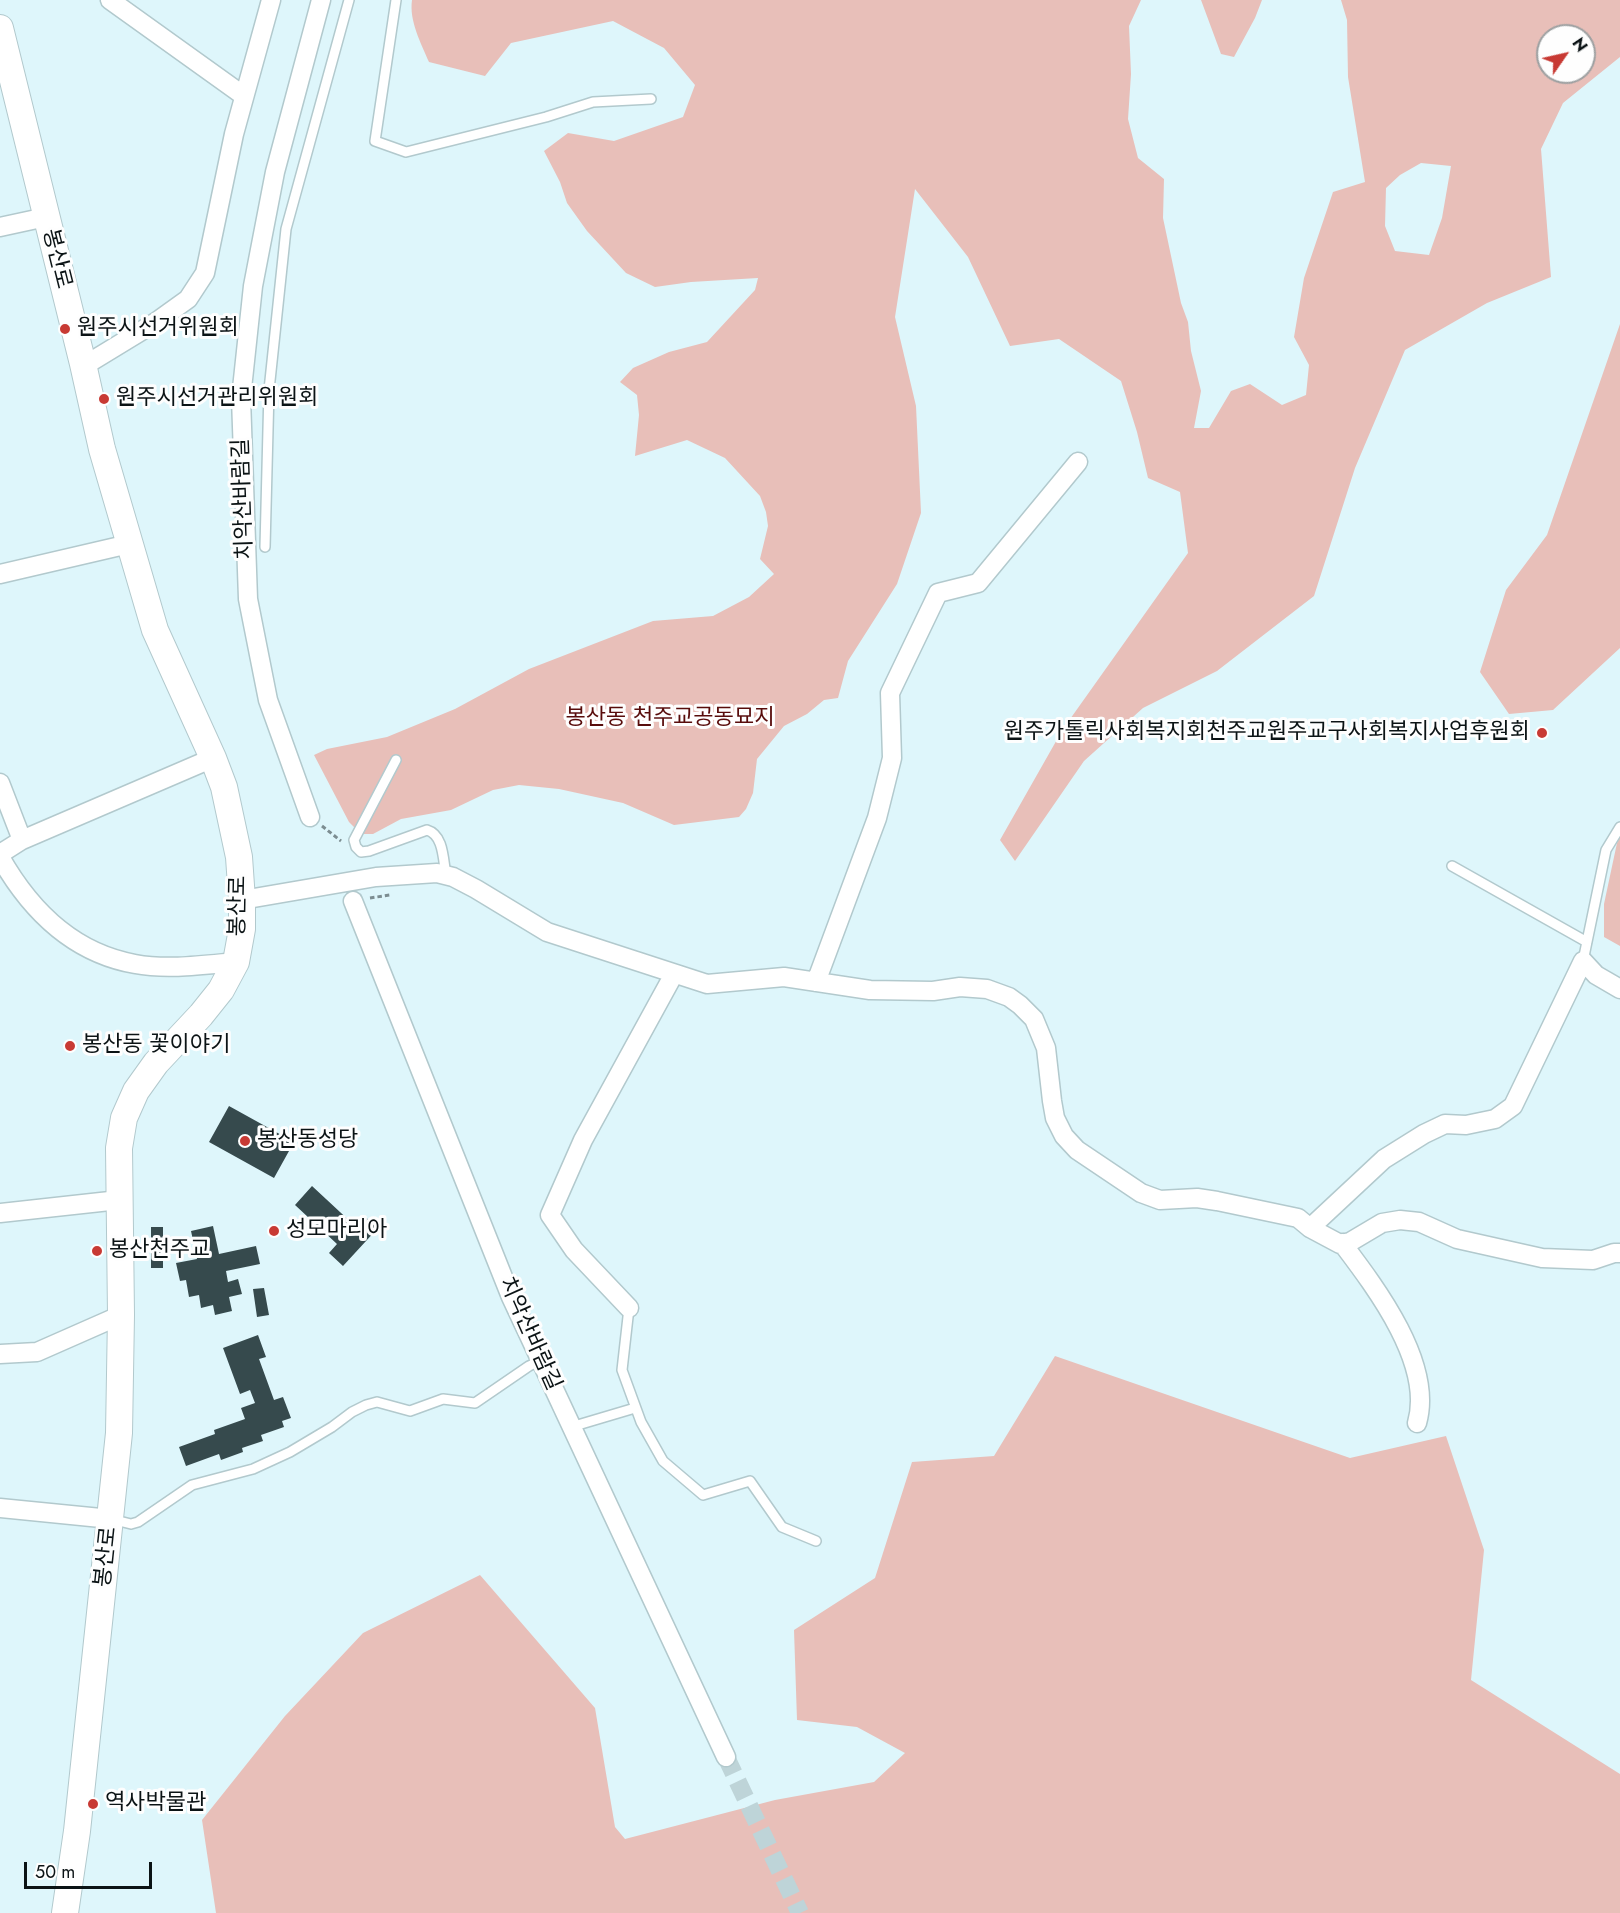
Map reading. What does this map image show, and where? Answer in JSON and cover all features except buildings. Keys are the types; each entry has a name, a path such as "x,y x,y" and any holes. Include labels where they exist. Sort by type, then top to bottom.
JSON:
{"street":[{"path":"110,0 244,96"},
{"path":"83,364 92,361 156,322 188,299 205,273 234,134 271,0"},
{"name":"치악산바람길","path":"310,817 268,700 248,599 241,398 253,286 275,172 321,0"},
{"name":"봉산로","path":"0,28 102,449 155,630 213,758 230,812 239,857 242,900 242,928 236,962 201,1015 156,1063 136,1091 124,1118 119,1148 118,1200 122,1315 119,1433 77,1831 65,1913"},
{"name":"봉산로","path":"0,227 46,217"},
{"path":"816,982 877,818 892,758 890,693 938,593 978,583 1078,462"},
{"path":"0,574 129,544"},
{"path":"213,758 22,840 0,855 16,884 48,920 77,943 106,957 136,965 177,967 236,962"},
{"path":"0,783 22,840"},
{"path":"242,900 376,878 437,873 476,889 547,932 707,984 784,977 870,990 933,991 960,987 978,988 1009,997 1034,1019 1039,1030 1046,1048 1055,1118 1064,1136 1077,1150 1141,1193 1160,1200 1197,1198 1217,1200 1298,1218 1310,1228 1342,1243 1393,1316 1413,1361 1422,1407 1417,1423"},
{"name":"치악산바람길","path":"353,901 506,1286 726,1757"},
{"path":"1310,1228 1384,1159 1424,1134 1445,1124 1466,1125 1495,1119 1513,1106 1583,962 1596,975 1620,989"},
{"path":"629,1308 574,1250 550,1215 583,1140 674,974"},
{"path":"0,1213 118,1200"},
{"path":"1342,1243 1350,1242 1382,1223 1400,1220 1419,1222 1457,1239 1542,1258 1593,1260 1620,1253"},
{"path":"0,1354 37,1352 122,1315"},
{"path":"0,1508 111,1519"}],"lane":[{"path":"265,547 269,390 286,229 349,0"},
{"path":"396,0 375,141 406,152 546,117 593,102 651,99"},
{"path":"396,760 354,840 356,847 361,852 369,851 427,830 432,831 439,838 446,875"},
{"path":"1583,962 1606,850 1620,826"},
{"path":"1452,866 1587,942"},
{"path":"629,1308 622,1371 640,1422 663,1461 703,1495 750,1481 782,1527 816,1541"},
{"path":"111,1519 131,1524 138,1522 192,1485 253,1469 281,1457 366,1405 377,1402 410,1411 443,1399 475,1403 540,1361"},
{"path":"571,1427 635,1408"}],"path":[{"path":"310,817 348,846 356,847"}],"green space":[{"name":"봉산동 천주교공동묘지","path":"412,0 1141,0 1129,26 1131,74 1128,119 1138,158 1164,179 1163,218 1181,303 1188,322 1191,351 1201,391 1194,428 1209,428 1231,391 1250,384 1282,405 1306,395 1309,365 1294,337 1304,278 1333,192 1365,182 1348,77 1347,20 1341,0 1620,0 1620,57 1596,76 1596,24 1536,24 1536,84 1587,84 1563,103 1541,149 1551,277 1487,303 1405,350 1355,468 1314,596 1217,671 1143,708 1084,761 1015,861 1000,840 1063,729 1188,553 1180,492 1148,478 1121,381 1059,339 1010,346 968,257 915,189 895,317 916,406 921,513 897,584 848,661 838,698 824,700 807,714 784,726 757,759 753,793 746,809 739,817 674,825 623,803 559,789 519,785 493,790 451,810 401,819 373,834 361,834 349,822 314,755 327,749 387,737 455,709 529,669 653,621 713,616 749,597 774,574 760,559 768,526 760,496 725,458 687,440 635,456 639,415 637,395 620,382 633,368 669,352 707,342 755,290 758,278 691,282 655,287 626,273 587,231 567,203 560,182 544,151 568,133 614,141 683,117 695,85 664,48 613,21 511,43 485,76 429,62 412,16","holes":["1421,163 1451,166 1442,218 1429,255 1395,251 1385,226 1386,188 1400,175"]},
{"path":"1201,0 1262,0 1234,57 1221,54"},
{"path":"1620,324 1620,648 1553,710 1509,714 1480,672 1506,590 1547,535"},
{"path":"1620,837 1620,946 1604,937 1604,904"},
{"path":"1055,1356 1350,1458 1446,1436 1484,1550 1471,1680 1620,1774 1620,1913 216,1913 202,1820 285,1716 363,1633 480,1575 595,1708 615,1827 625,1839 775,1800 874,1782 905,1753 857,1727 797,1720 794,1630 875,1578 912,1462 994,1456"}],"tunnel":[{"path":"726,1757 800,1913"}],"place":[{"name":"원주시선거위원회","path":"65,329"},
{"name":"원주시선거관리위원회","path":"104,399"},
{"name":"원주가톨릭사회복지회천주교원주교구사회복지사업후원회","path":"1542,733"},
{"name":"봉산동 꽃이야기","path":"70,1046"},
{"name":"봉산동성당","path":"245,1141"},
{"name":"성모마리아","path":"274,1231"},
{"name":"봉산천주교","path":"97,1251"},
{"name":"역사박물관","path":"93,1804"}]}
